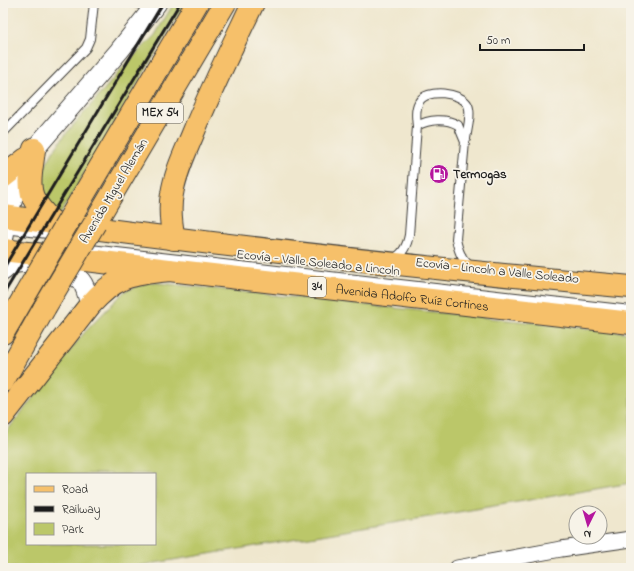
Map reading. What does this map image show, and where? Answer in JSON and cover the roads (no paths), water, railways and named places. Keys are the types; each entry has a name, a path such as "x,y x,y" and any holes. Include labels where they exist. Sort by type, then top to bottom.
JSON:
{"main road":[{"name":"Avenida Miguel Alemán","path":"3,333 24,297 62,220 197,3"},
{"name":"Avenida Miguel Alemán","path":"3,381 45,307 93,231 226,3"},
{"path":"174,239 170,212 171,194 178,171 209,94 253,3"},
{"path":"30,154 31,184 35,201 62,220"},
{"path":"3,177 30,154"},
{"path":"5,233 62,220 174,239 482,273 631,286"},
{"name":"Avenida Adolfo Ruíz Cortines","path":"5,233 169,270 631,322"},
{"path":"3,416 90,305 108,286 121,279 135,275 169,270"}],"street":[{"path":"5,233 30,154 149,5"},
{"path":"3,271 12,264 20,263 42,264 68,271 85,287 90,305"},
{"path":"457,568 561,549 631,539"}],"lane":[{"path":"3,133 86,48 90,39 94,3"},
{"path":"381,262 396,258 404,250 407,243 409,235 417,126 417,106 419,100 424,95 439,93 454,96 463,100 468,105 469,116 465,142 456,239 461,256 467,264 482,273"},
{"path":"417,126 430,120 456,124 460,127 465,142"},
{"path":"5,233 93,231"},
{"name":"Ecovía - Valle Soleado a Lincoln","path":"43,244 631,310"},
{"name":"Ecovía - Lincoln a Valle Soleado","path":"274,259 425,275"}],"railway":[{"path":"3,269 163,3"},
{"path":"3,295 180,3"}],"place":[{"name":"Termogas","path":"439,174"}]}
